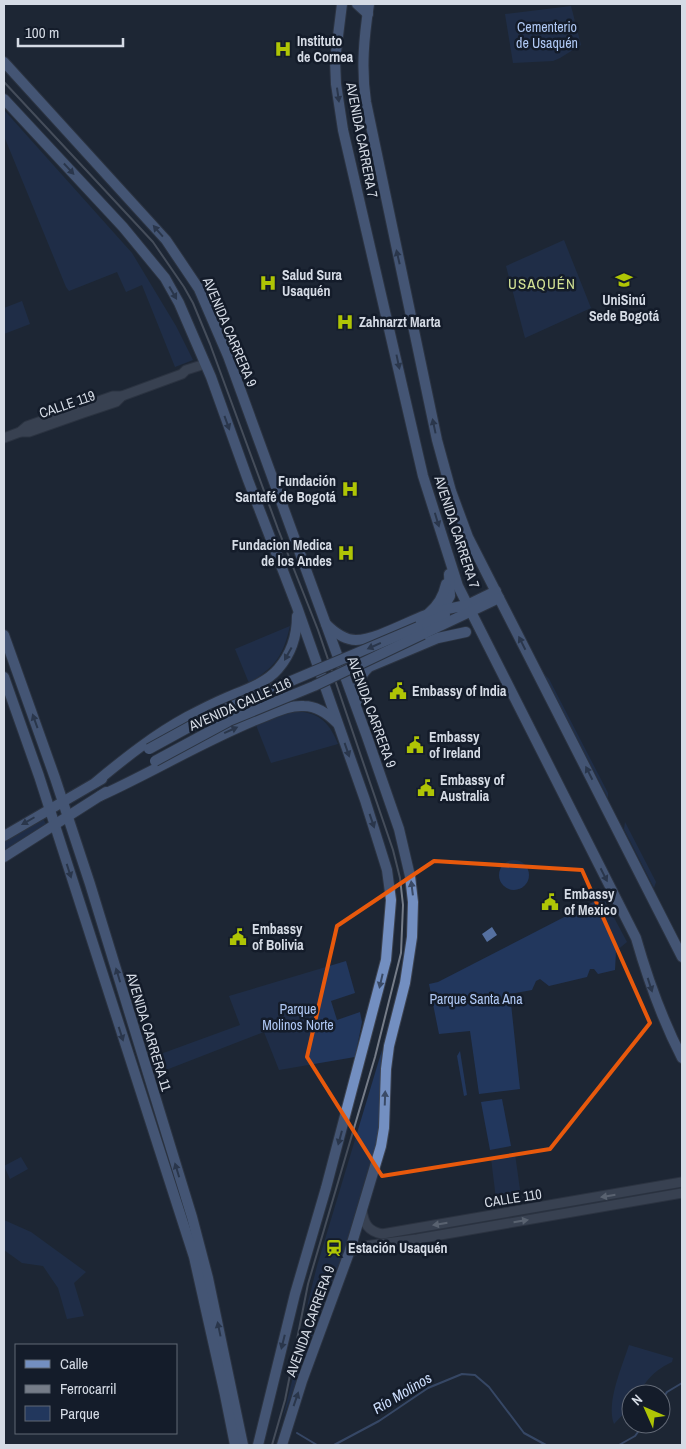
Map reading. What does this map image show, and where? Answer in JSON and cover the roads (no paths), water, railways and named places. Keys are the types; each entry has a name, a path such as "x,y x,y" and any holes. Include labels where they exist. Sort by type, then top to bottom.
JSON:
{"main road":[{"name":"AVENIDA CARRERA 7","path":"342,4 335,60 336,84 343,130 427,490 446,551 458,586 485,641 636,938 653,994 682,1058"},
{"path":"356,4 368,9"},
{"name":"AVENIDA CARRERA 7","path":"368,9 364,31 362,70 366,102 437,440 461,522 682,957"},
{"name":"AVENIDA CARRERA 9","path":"4,62 161,234 194,282 208,307 228,356 358,712 398,829 410,876 413,909 409,962 387,1060 383,1138 350,1253 296,1398 282,1445"},
{"name":"AVENIDA CARRERA 9","path":"4,98 123,228 165,278 179,303 206,366 297,607 387,870 391,900 389,939 380,987 326,1188 295,1294 258,1445"},
{"path":"326,623 332,630 354,640 434,620 448,602 451,589 446,551"},
{"path":"434,620 444,594 447,578 446,551"},
{"name":"AVENIDA CALLE 116","path":"4,857 180,747 229,722 314,686 420,630 434,620 469,608 498,594"},
{"path":"96,782 137,749 174,724 259,683 274,673 288,654 292,645 296,631 297,607"},
{"path":"443,610 469,608"},
{"path":"434,620 485,641"},
{"name":"AVENIDA CALLE 116","path":"4,836 149,750 218,712 420,630"},
{"path":"358,712 357,687 362,674 369,667 438,638 466,632"},
{"name":"AVENIDA CARRERA 11","path":"4,635 63,801 92,890 192,1217 208,1278 243,1445"},
{"name":"AVENIDA CARRERA 11","path":"4,678 50,809 194,1257 225,1395 233,1445"},
{"path":"100,796 136,780 226,733 283,709 304,706 314,708 326,714 338,724"},
{"path":"176,1203 233,1445"}],"street":[{"name":"CALLE 119","path":"4,438 20,432 27,426 113,396 122,396 182,374 186,370 206,366"},
{"name":"CALLE 110","path":"362,1210 366,1225 370,1230 382,1234 682,1182"},
{"name":"CALLE 110","path":"350,1253 364,1246 417,1239 682,1193"}],"waterway":[{"name":"Río Molinos","path":"334,1445 379,1421 428,1388 462,1374 475,1375 489,1387 524,1433 546,1445"},
{"name":"Río Molinos","path":"671,1390 682,1383"},
{"name":"Río Molinos","path":"297,1433 317,1445"},
{"name":"Río Molinos","path":"619,1445 636,1434"}],"railway":[{"path":"4,82 153,242 193,303 318,630 393,850 400,878 403,905 401,953 375,1057 308,1284 285,1400 272,1445"}],"place":[{"name":"Instituto de Cornea","path":"283,49"},
{"name":"UniSinú Sede Bogotá","path":"624,280"},
{"name":"Salud Sura Usaquén","path":"268,283"},
{"name":"Zahnarzt Marta","path":"345,322"},
{"name":"Fundación Santafé de Bogotá","path":"350,489"},
{"name":"Fundacion Medica de los Andes","path":"346,553"},
{"name":"Embassy of India","path":"398,691"},
{"name":"Embassy of Ireland","path":"415,745"},
{"name":"Embassy of Australia","path":"426,788"},
{"name":"Embassy of Mexico","path":"550,902"},
{"name":"Embassy of Bolivia","path":"238,937"},
{"name":"Estación Usaquén","path":"334,1248"}],"district":[{"name":"USAQUÉN","path":"542,283"}],"park label":[{"name":"Cementerio de Usaquén","path":"547,36"},
{"name":"Parque Santa Ana","path":"476,999"},
{"name":"Parque Molinos Norte","path":"298,1018"}]}
